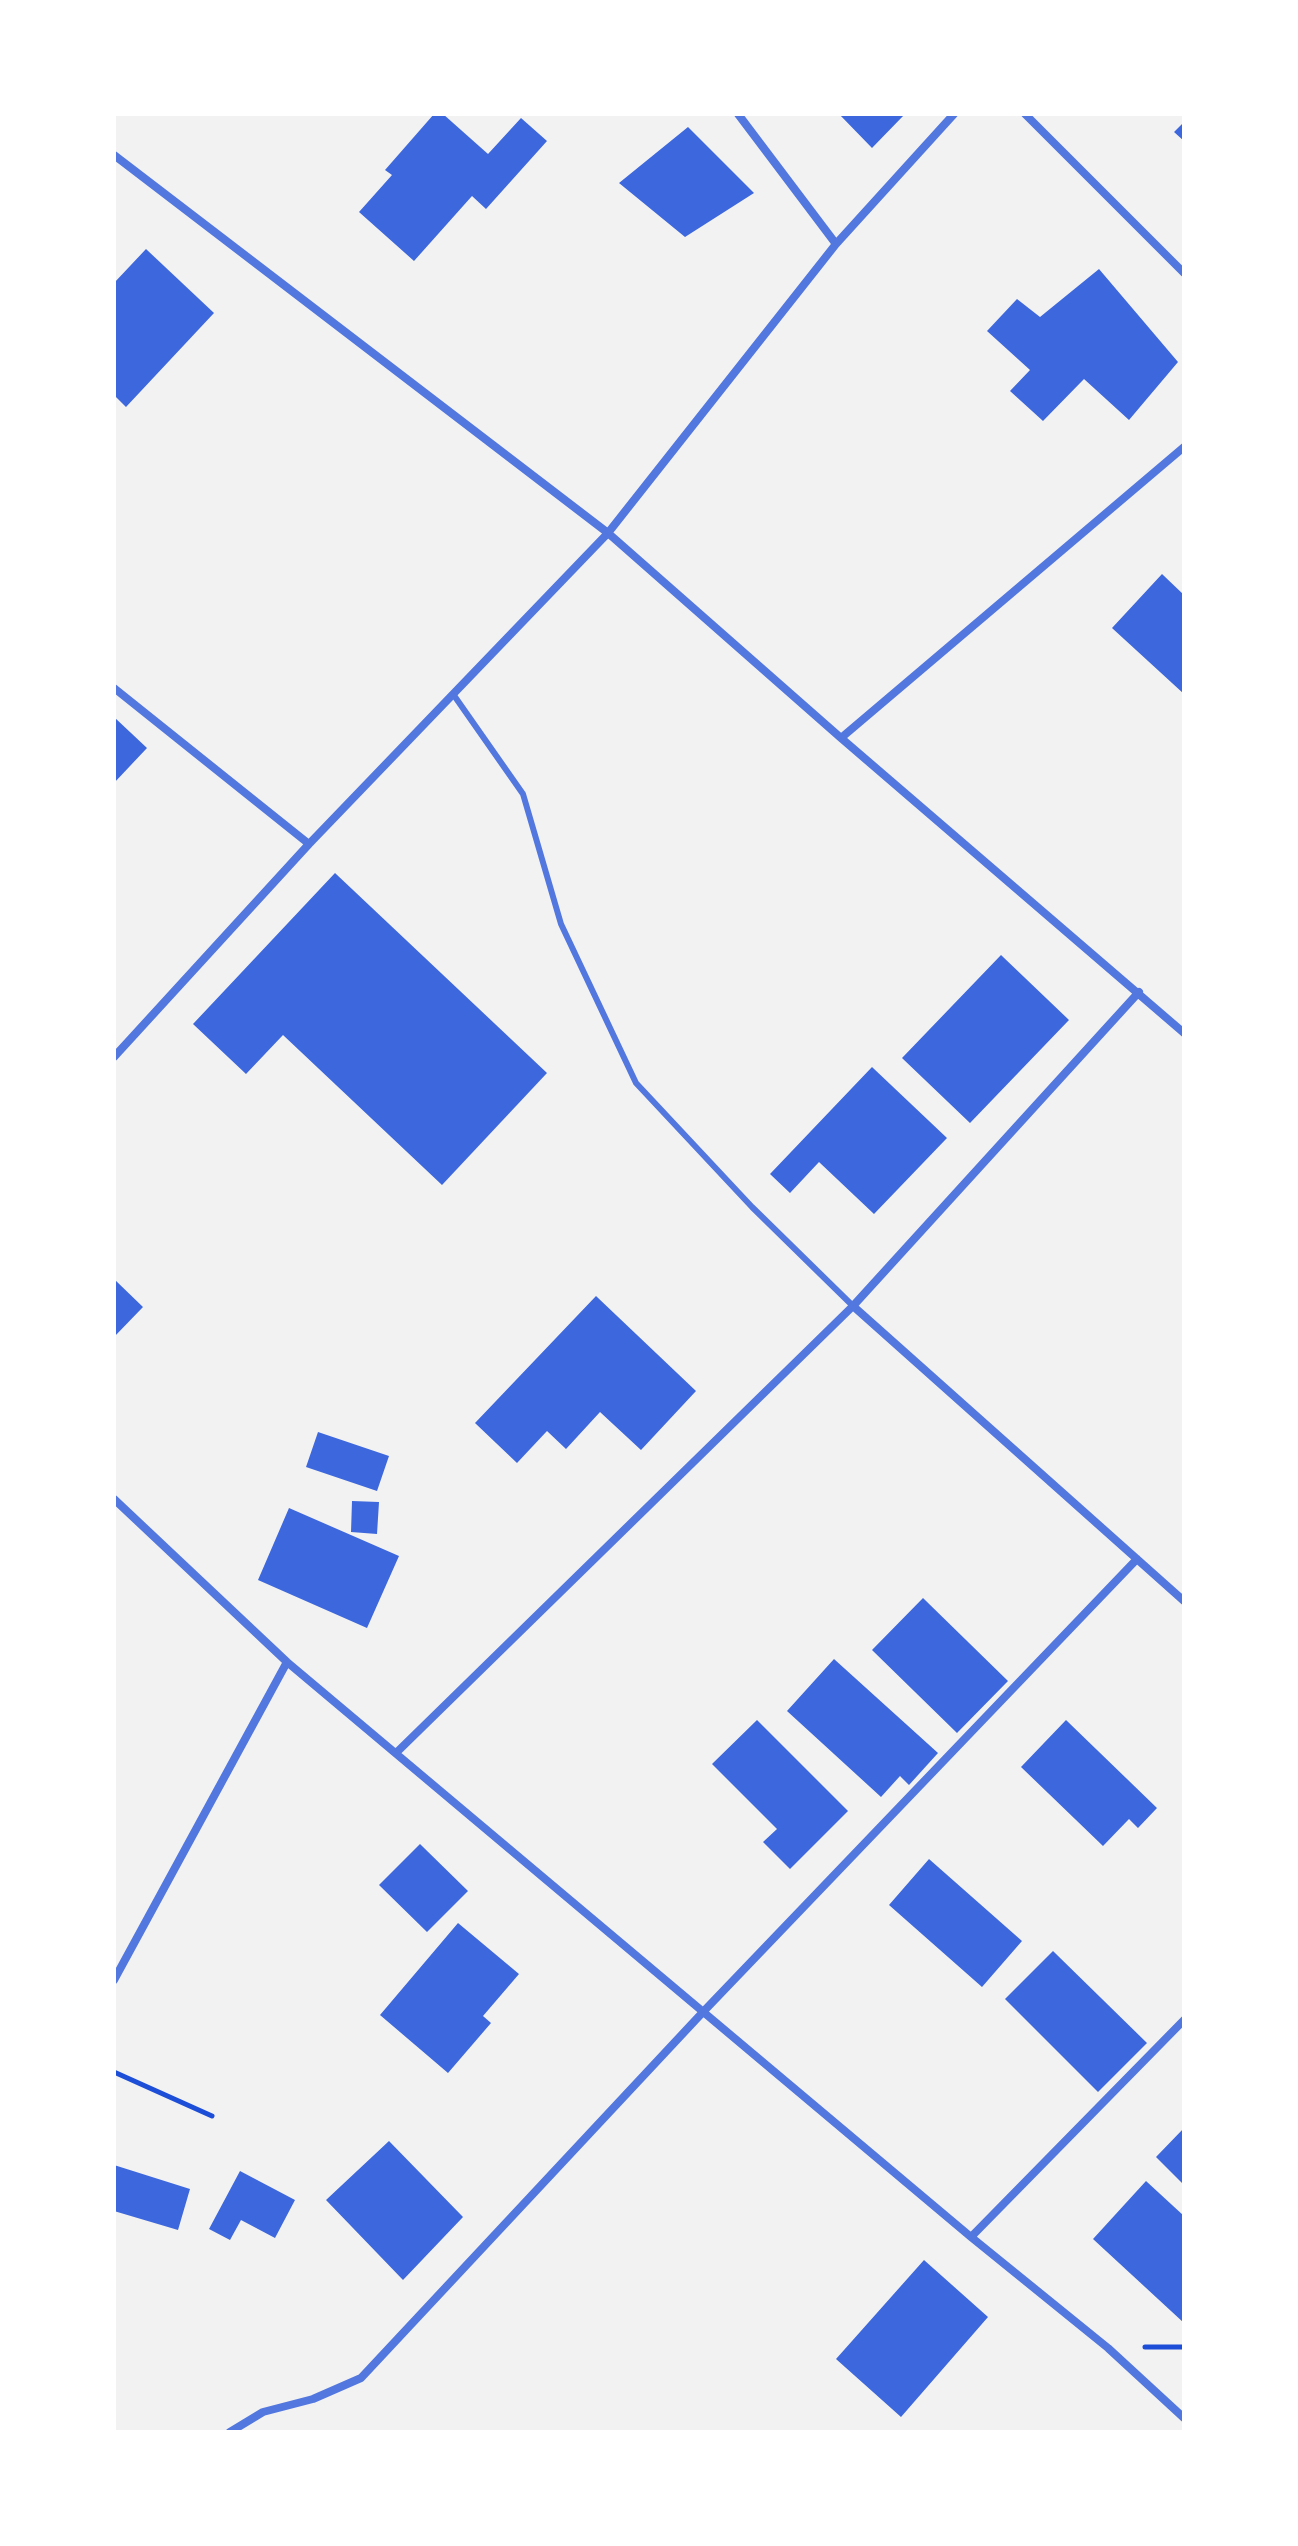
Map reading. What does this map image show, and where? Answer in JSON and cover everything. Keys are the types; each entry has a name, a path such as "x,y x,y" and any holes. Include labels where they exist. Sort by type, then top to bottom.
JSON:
{"street":[{"path":"738,114 836,244"},
{"path":"114,1057 309,844 608,533 836,244 954,114"},
{"path":"1025,114 1184,273"},
{"path":"114,155 608,533 1184,1033"},
{"path":"841,738 1184,447"},
{"path":"114,688 309,844"},
{"path":"396,1753 853,1306 1139,992"},
{"path":"853,1306 1184,1601"},
{"path":"114,1499 287,1662 971,2237 1108,2348 1184,2418"},
{"path":"230,2432 263,2412 313,2399 361,2378 703,2012 1137,1559"},
{"path":"114,1980 287,1662"},
{"path":"971,2237 1184,2020"}],"lane":[{"path":"453,694 523,794 561,924 636,1083 752,1207 853,1306"}],"path":[{"path":"114,2072 212,2116"}],"building":[{"path":"434,114 443,114 488,154 521,118 547,141 486,209 472,196 414,261 359,212 392,175 385,170"},
{"path":"839,114 905,114 872,148"},
{"path":"1184,122 1184,141 1174,132"},
{"path":"688,127 754,193 685,237 619,183"},
{"path":"146,249 214,313 126,407 114,395 114,283"},
{"path":"1099,269 1178,362 1129,420 1084,379 1043,421 1010,391 1030,370 987,331 1017,299 1040,317"},
{"path":"1162,574 1184,595 1184,694 1112,628"},
{"path":"114,717 147,748 114,783"},
{"path":"335,873 547,1073 442,1185 283,1035 246,1074 193,1024"},
{"path":"1001,955 1069,1020 970,1123 902,1058"},
{"path":"872,1067 947,1138 874,1214 819,1162 790,1193 770,1174"},
{"path":"114,1279 143,1307 114,1337"},
{"path":"596,1296 696,1391 641,1450 600,1412 566,1449 547,1431 517,1463 475,1423"},
{"path":"318,1432 389,1456 377,1491 306,1467"},
{"path":"352,1501 379,1502 377,1534 351,1532"},
{"path":"289,1508 399,1556 367,1628 258,1580"},
{"path":"923,1598 1008,1681 957,1733 872,1650"},
{"path":"834,1659 938,1753 909,1785 900,1776 881,1797 787,1711"},
{"path":"757,1720 848,1811 790,1869 763,1842 777,1829 712,1764"},
{"path":"1066,1720 1157,1808 1138,1828 1129,1819 1103,1846 1021,1767"},
{"path":"420,1844 468,1891 427,1932 379,1885"},
{"path":"929,1859 1022,1941 982,1987 889,1905"},
{"path":"458,1923 519,1974 483,2016 491,2023 448,2073 380,2015"},
{"path":"1053,1951 1147,2043 1098,2092 1005,1999"},
{"path":"1184,2128 1184,2185 1156,2157"},
{"path":"389,2141 463,2217 403,2280 326,2200"},
{"path":"114,2165 190,2189 178,2230 114,2211"},
{"path":"240,2171 295,2200 275,2238 241,2220 230,2240 209,2229"},
{"path":"1146,2181 1184,2216 1184,2323 1093,2239"},
{"path":"924,2260 988,2317 901,2417 836,2359"}]}
